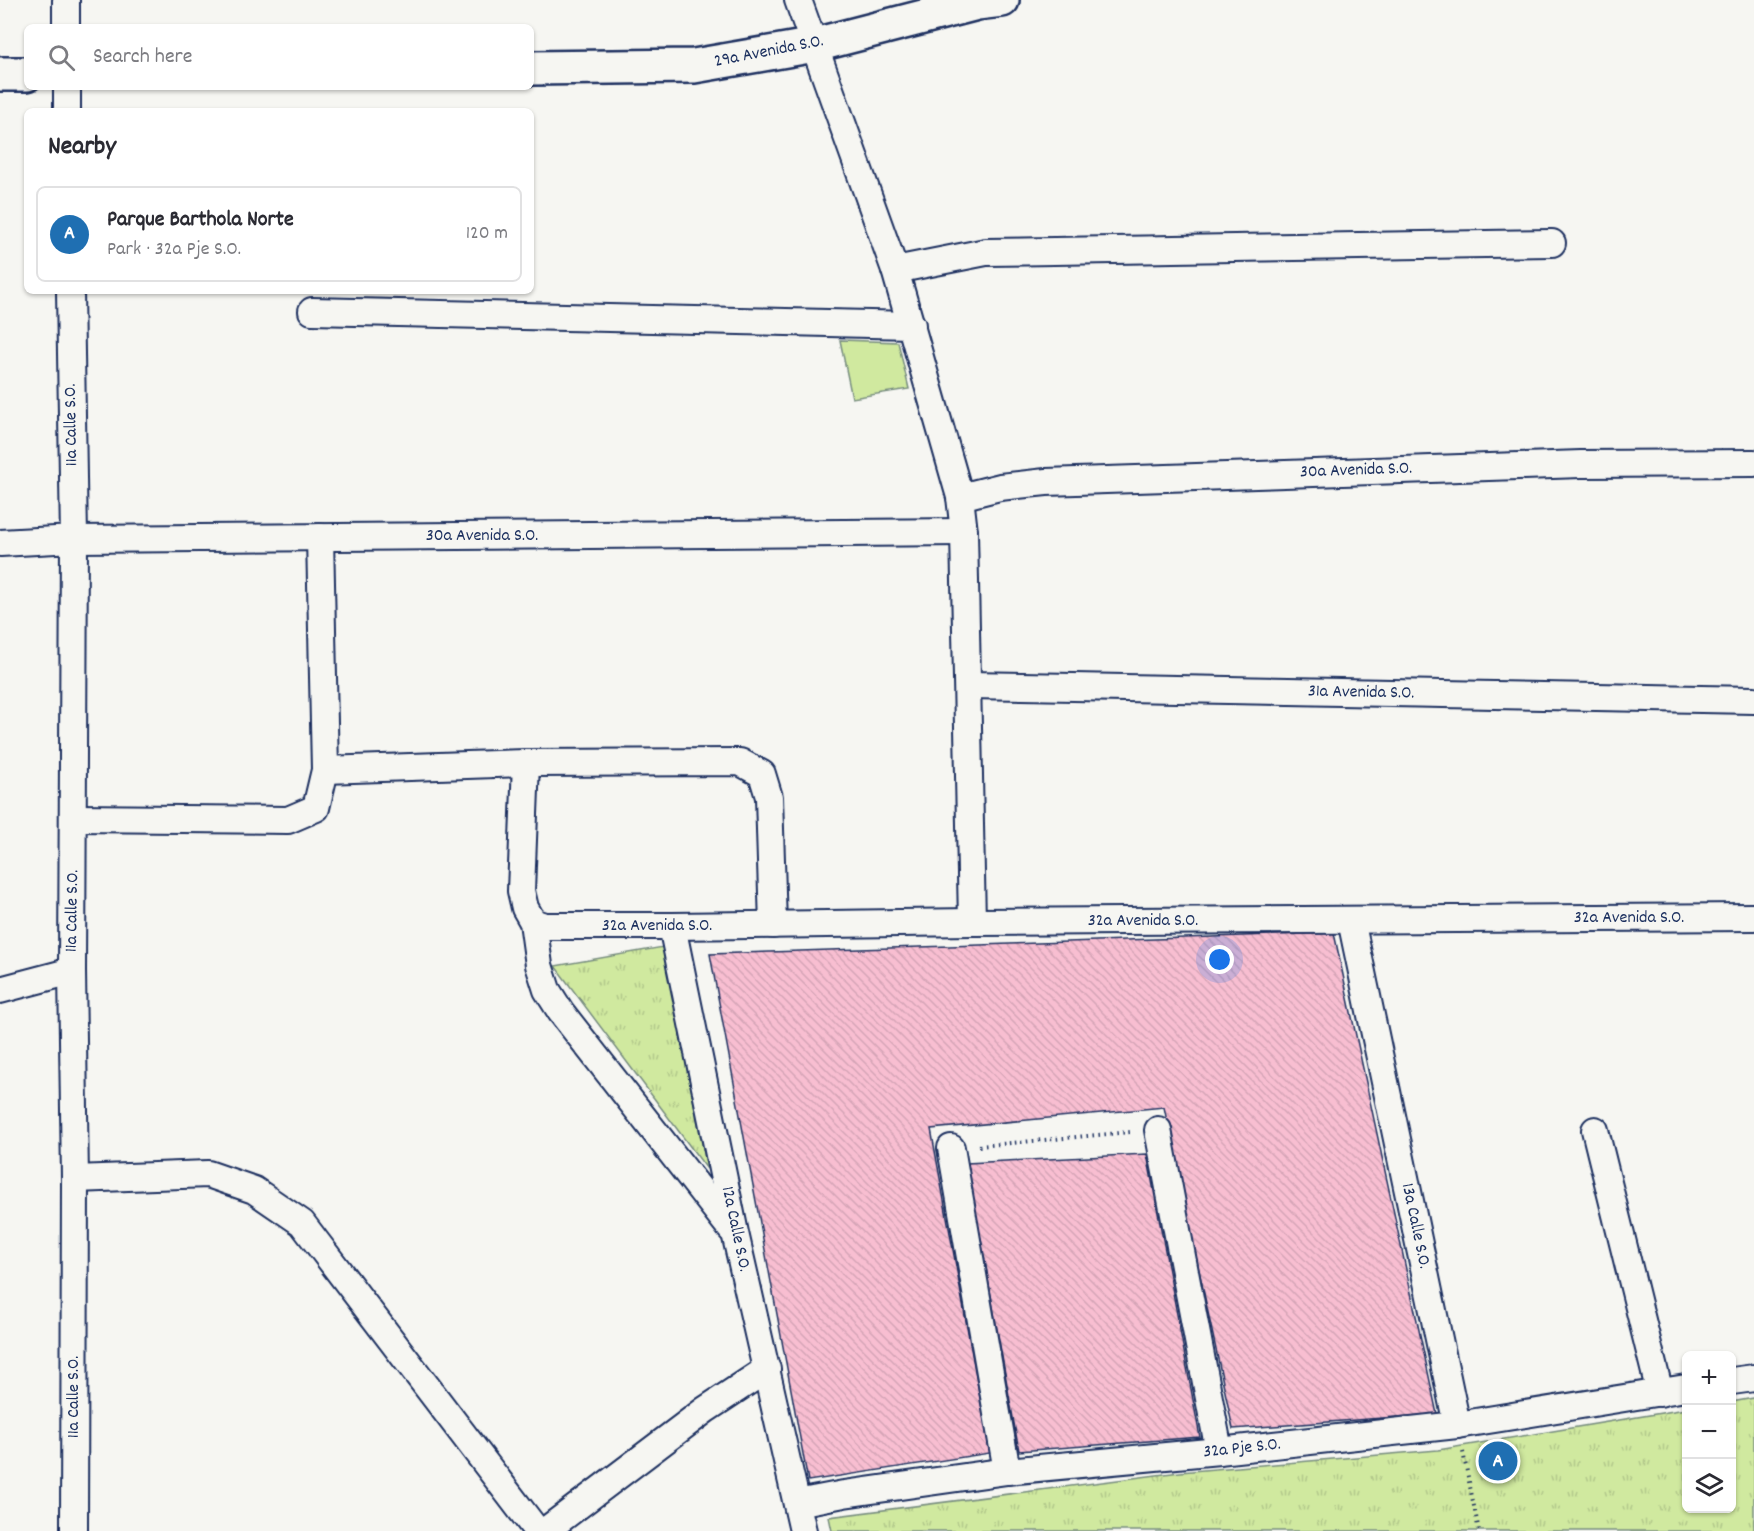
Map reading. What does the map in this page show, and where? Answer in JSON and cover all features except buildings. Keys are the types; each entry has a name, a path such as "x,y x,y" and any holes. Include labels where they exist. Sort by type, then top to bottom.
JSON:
{"street":[{"path":"66,0 66,24"},
{"path":"798,0 895,270 960,497 964,532 969,685 972,922"},
{"name":"29a Avenida S.O.","path":"534,68 694,66 815,45 977,3 1002,0"},
{"path":"0,74 24,74"},
{"path":"67,90 67,108"},
{"path":"895,270 986,252 1552,243"},
{"name":"11a Calle S.O.","path":"70,294 74,540 72,970 75,1179 74,1531"},
{"path":"312,311 912,326"},
{"name":"30a Avenida S.O.","path":"960,497 1000,487 1046,482 1581,464 1754,463"},
{"name":"30a Avenida S.O.","path":"0,543 320,537 964,532"},
{"path":"74,818 288,820 316,808 325,770 320,537"},
{"name":"31a Avenida S.O.","path":"969,685 1754,700"},
{"path":"325,770 526,763 740,762 762,774 769,797 773,925"},
{"path":"526,763 520,891 525,908 533,922 539,965 547,990 561,1012 735,1233"},
{"name":"32a Avenida S.O.","path":"533,922 545,926 672,926 1754,917"},
{"name":"13a Calle S.O.","path":"1352,920 1457,1425"},
{"name":"12a Calle S.O.","path":"672,926 735,1233 803,1531"},
{"path":"0,990 72,970"},
{"path":"1158,1130 1219,1451"},
{"path":"1595,1130 1660,1392"},
{"path":"951,1148 1007,1471"},
{"path":"75,1179 208,1174 254,1190 302,1223 537,1531"},
{"path":"545,1531 705,1410 767,1369"},
{"path":"1736,1380 1754,1378"},
{"name":"32a Pje S.O.","path":"797,1503 844,1494 1007,1471 1457,1425 1682,1389"}],"path":[{"path":"951,1148 1158,1130"},
{"path":"1457,1425 1479,1531"}],"green space":[{"path":"840,340 898,342 909,389 852,398"},
{"path":"663,947 707,1169 555,966"},
{"path":"1754,1398 1754,1531 832,1531 829,1517 1180,1472 1438,1450 1682,1410 1682,1513 1736,1513 1736,1401"}],"place":[{"name":"Parque Barthola Norte","path":"1498,1461"}]}
